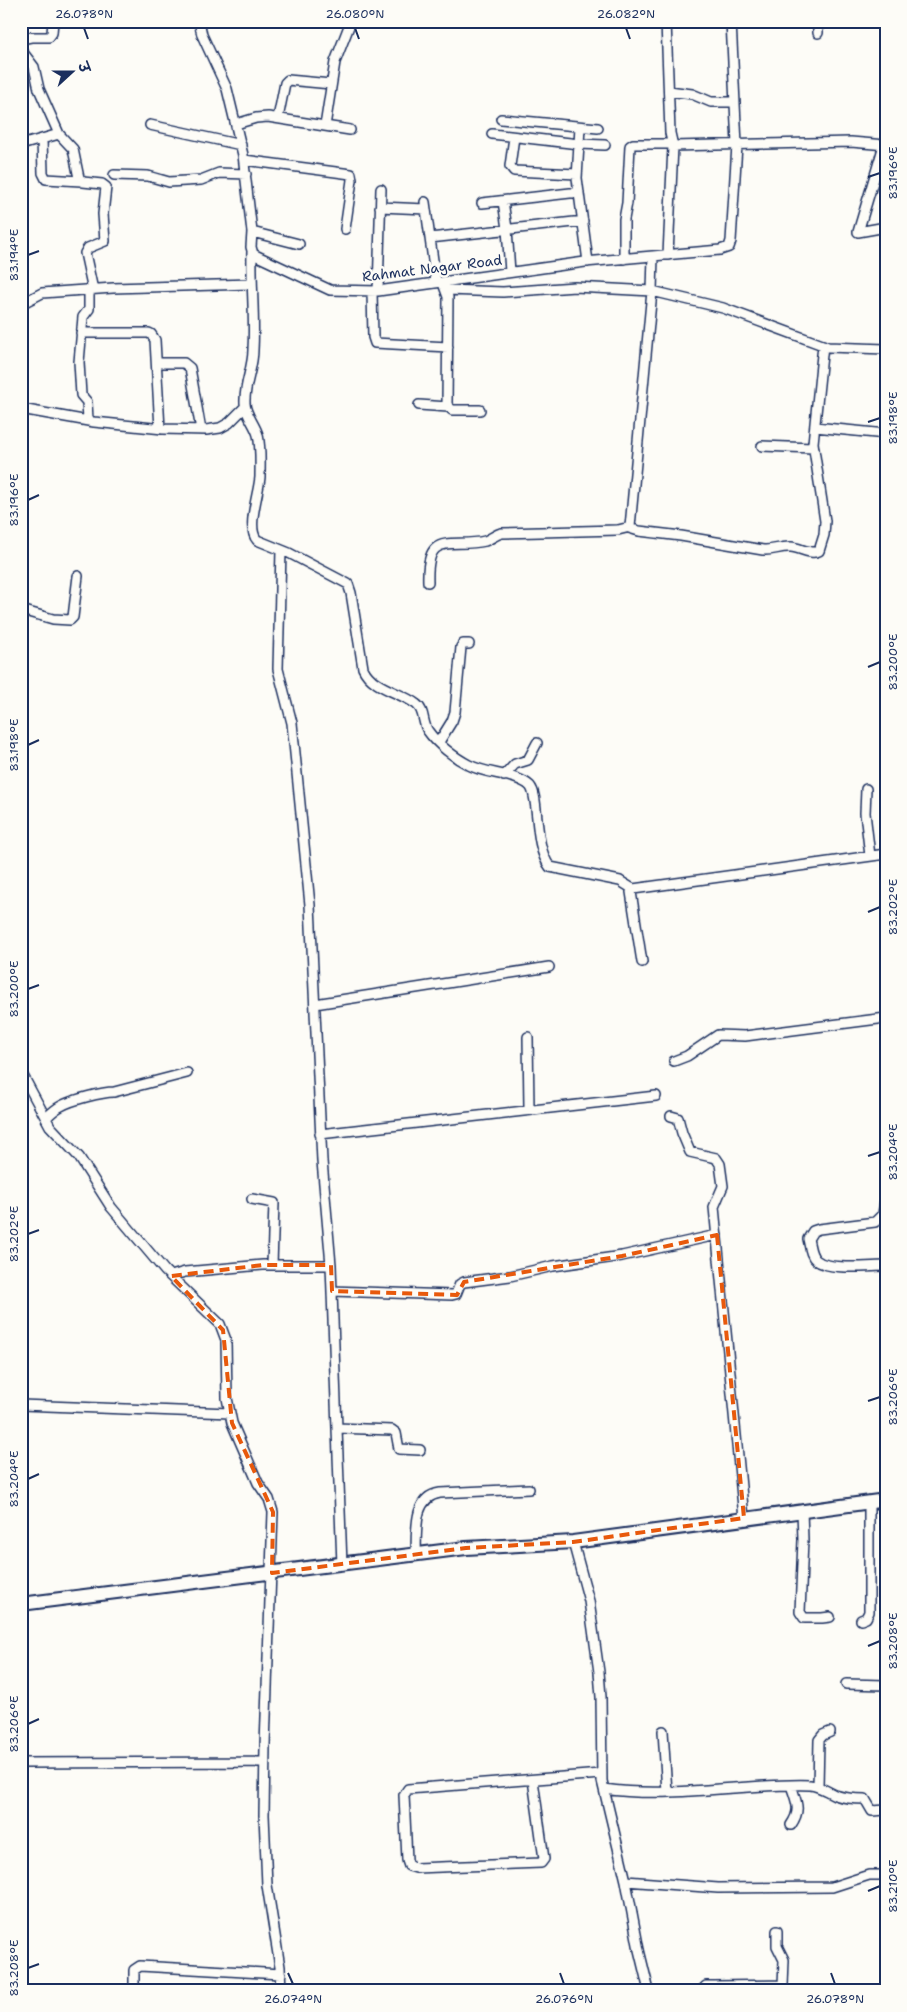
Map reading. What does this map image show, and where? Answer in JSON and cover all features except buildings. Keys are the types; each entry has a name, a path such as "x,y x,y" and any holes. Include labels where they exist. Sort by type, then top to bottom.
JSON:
{"street":[{"path":"21,39 49,37 52,33 53,21"},
{"path":"86,21 117,21"},
{"path":"199,21 202,35 227,89 246,174 252,232 251,284 254,314 253,352 246,383 245,408 257,433 260,449 259,486 252,533 257,540 282,550 348,584 365,674 417,704 421,710 426,728 439,742 471,766 528,785 534,792 540,844 550,867 620,881 633,889 886,854"},
{"path":"325,126 335,62 351,21"},
{"path":"666,21 673,145 668,255"},
{"path":"731,21 737,145"},
{"path":"818,21 818,33"},
{"path":"21,50 34,68 39,89 59,134 72,149 81,181"},
{"path":"278,118 285,83 288,80 331,84"},
{"path":"669,92 692,94 711,102 735,102"},
{"path":"236,124 256,118 278,118 350,130"},
{"path":"501,119 598,128"},
{"path":"150,125 241,145"},
{"path":"580,127 577,174 588,262"},
{"path":"21,144 59,134"},
{"path":"492,134 579,144 606,145"},
{"path":"514,137 510,166 514,171 577,174"},
{"path":"42,139 43,173 46,179 81,181 105,185 106,191 103,218 105,241 88,248 85,252 91,290 89,309 83,317 78,362 80,392 87,402 88,420"},
{"path":"624,259 624,219 627,203 630,146 632,144 737,145 851,142 885,145 858,232 886,227"},
{"name":"Rahmat Nagar Road","path":"252,251 257,256 330,290 375,291 588,262 720,250 729,247 731,241 737,145"},
{"path":"244,160 351,174 352,180 345,229"},
{"path":"114,175 148,176 166,182 173,182 201,180 219,173 246,174"},
{"path":"381,189 373,338 375,343 448,347"},
{"path":"482,203 579,192"},
{"path":"503,201 510,272"},
{"path":"380,207 426,205 438,282 447,290 495,292 575,287 652,291 723,308 833,348 886,349"},
{"path":"430,238 583,221"},
{"path":"252,232 299,244"},
{"path":"629,528 652,291 653,256"},
{"path":"21,304 42,292 251,284"},
{"path":"447,290 448,407"},
{"path":"81,333 152,334 156,340 160,429"},
{"path":"428,582 430,558 435,548 444,543 485,541 502,532 618,530 629,528 770,551 780,547 791,547 817,552 821,548 825,521 813,448 823,345"},
{"path":"157,363 184,362 190,368 201,430"},
{"path":"419,405 448,407 452,410 480,410"},
{"path":"21,409 160,429 213,430 224,426 245,408"},
{"path":"814,427 886,434"},
{"path":"762,446 813,448"},
{"path":"282,550 278,669 292,723 310,905 320,1134 331,1265 342,1565"},
{"path":"21,610 57,620 70,620 73,617 78,576"},
{"path":"439,742 452,722 455,712 461,648 463,644 469,644"},
{"path":"504,776 515,764 528,760 536,743"},
{"path":"866,789 865,813 870,856"},
{"path":"633,889 631,892 642,962"},
{"path":"315,1004 548,967"},
{"path":"674,1061 687,1056 711,1039 722,1034 745,1036 886,1018"},
{"path":"528,1037 529,1109"},
{"path":"21,1072 56,1134 79,1157 111,1207 171,1276 216,1318 226,1340 227,1398 236,1435 271,1505 273,1519 265,1762 265,1866 281,1991"},
{"path":"46,1118 65,1104 103,1092 114,1092 187,1073"},
{"path":"320,1134 656,1096"},
{"path":"671,1116 678,1118 690,1152 716,1158 720,1164 723,1186 714,1207 744,1518"},
{"path":"886,1164 886,1173"},
{"path":"886,1194 882,1214 875,1222 819,1229 809,1234 808,1238 812,1254 821,1263 837,1266 886,1266"},
{"path":"252,1199 274,1203 272,1265"},
{"path":"332,1291 448,1296 456,1294 460,1284 464,1282 510,1276 553,1266 622,1256 717,1235"},
{"path":"171,1276 185,1272 272,1265 331,1265"},
{"path":"21,1405 230,1412"},
{"path":"337,1428 392,1430 396,1433 399,1449 420,1450"},
{"path":"416,1555 418,1518 421,1505 432,1494 528,1489"},
{"path":"21,1604 466,1548 573,1542 886,1500"},
{"path":"861,1620 866,1618 869,1612 869,1502"},
{"path":"802,1510 803,1540 800,1612 804,1618 830,1617"},
{"path":"573,1542 589,1601 599,1672 601,1697 601,1774 626,1881 639,1950 650,1991"},
{"path":"846,1684 886,1685"},
{"path":"663,1730 667,1792"},
{"path":"818,1786 818,1740 822,1735 830,1732"},
{"path":"21,1763 265,1762"},
{"path":"533,1780 544,1859 541,1863 416,1868 410,1866 404,1796 408,1790 601,1774"},
{"path":"791,1786 798,1809 791,1825"},
{"path":"604,1789 626,1792 667,1792 818,1786 840,1796 865,1799 872,1811 886,1810"},
{"path":"626,1881 718,1888 832,1887 870,1875 886,1876"},
{"path":"701,1991 706,1986 783,1985 784,1960 777,1946 777,1931"},
{"path":"134,1991 133,1974 134,1970 140,1966 280,1974"}],"highlighted area":[{"path":"717,1235 744,1518 573,1542 466,1548 272,1573 273,1512 232,1423 223,1330 171,1276 263,1265 331,1265 332,1291 457,1295 464,1282 622,1256"}]}
